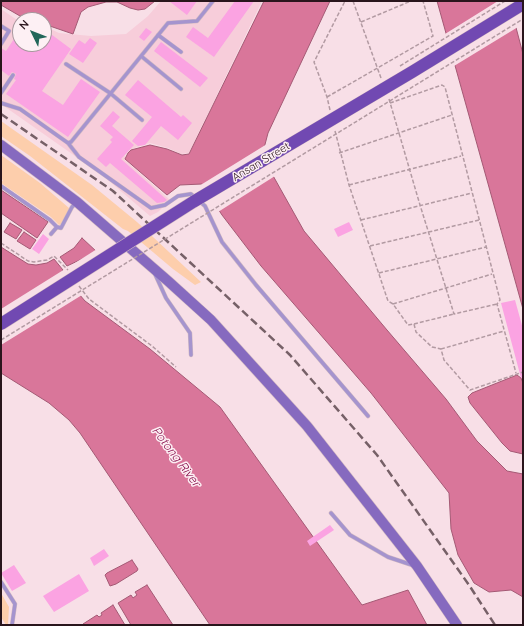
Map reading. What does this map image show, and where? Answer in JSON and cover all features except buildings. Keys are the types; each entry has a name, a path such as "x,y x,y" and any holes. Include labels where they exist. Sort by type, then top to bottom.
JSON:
{"main road":[{"name":"Ansan Street","path":"1,324 193,202 412,72 523,4"},
{"path":"1,145 77,202 152,266 211,320 307,426 417,566 457,625"}],"lane":[{"path":"68,142 71,142 168,22 197,22 214,1"},
{"path":"1,26 9,31 1,44"},
{"path":"158,35 181,52"},
{"path":"141,56 181,89"},
{"path":"66,64 110,93 142,120"},
{"path":"1,93 13,75"},
{"path":"1,103 20,109 68,142 79,157 151,208 165,205 178,196 191,194 205,206 222,242 256,285 368,416"},
{"path":"1,186 50,220 57,227"},
{"path":"51,234 57,227 61,228 72,207 77,202"},
{"path":"152,266 166,298 190,333 191,355"},
{"path":"331,513 350,535 388,557 417,566"},
{"path":"1,582 15,604 12,625"}],"path":[{"path":"330,111 327,97 314,62 345,1"},
{"path":"353,1 382,82"},
{"path":"360,22 411,1"},
{"path":"327,97 433,36 423,1"},
{"path":"1,340 523,19"},
{"path":"390,103 442,85 445,87 500,300 497,304 516,374"},
{"path":"388,96 454,314"},
{"path":"340,152 452,115"},
{"path":"333,124 349,185 388,301 393,304 408,325 497,304"},
{"path":"349,185 462,156"},
{"path":"361,220 420,204 472,193"},
{"path":"370,246 479,220"},
{"path":"1,243 28,261 34,262 47,260 54,256 70,274"},
{"path":"379,273 486,247"},
{"path":"393,304 493,274"},
{"path":"79,286 89,299 152,346 176,367"},
{"path":"414,324 416,332 432,347 441,349 504,331"},
{"path":"441,349 444,360 470,390 523,372"}],"shaded area":[{"path":"161,1 262,1 189,153 181,154 168,148 150,143 134,148 125,155 125,160 170,200 158,212 150,216 102,175 1,104 1,9 12,17 12,52 52,52 52,30 59,33 91,36 126,34 148,16"},
{"path":"1,121 92,185 137,222 201,282 195,285 173,269 128,231 123,229 30,156 1,136"},
{"path":"1,155 40,183 69,208 69,212 61,224 59,225 51,217 1,183 3,180 1,179"},
{"path":"1,593 9,607 8,625 6,625 1,617"}],"water":[{"path":"1,1 155,1 145,9 138,10 117,2 106,2 88,7 81,12 73,34 52,27 52,12 13,12 1,5"},
{"path":"264,1 330,1 268,133 262,156 304,231 446,399 477,441 507,471 523,474 523,597 511,590 489,592 474,583 458,555 451,529 449,493 371,393 261,266 222,215 202,184 180,185 167,195 125,159 131,150 150,145 167,149 182,155 189,154"},
{"path":"437,1 509,1 523,54 523,309"},
{"path":"1,190 48,222 37,238 1,213"},
{"path":"10,223 22,230 16,239 4,232"},
{"path":"24,232 36,240 30,249 17,241"},
{"path":"82,238 97,252 67,266 60,257 74,248"},
{"name":"Potong River","path":"1,247 28,264 36,265 47,263 54,259 63,270 61,273 85,301 150,349 220,407 362,605 408,590 427,625 210,625 80,433 69,420 49,403 1,373"},
{"path":"517,375 521,378 523,383 523,454 510,451 502,443 470,403 468,397 472,393"},
{"path":"132,560 138,569 137,571 110,586 105,575"},
{"path":"147,585 173,625 131,625 118,603 131,595 133,598 137,595 135,592"},
{"path":"113,605 125,625 83,624 97,615 99,617 102,615 101,613"}],"pier":[{"path":"498,1 511,1 518,27 454,66 445,34"},
{"path":"267,144 264,156 275,176 218,212 201,186 199,186"},
{"path":"97,249 99,254 67,268"},
{"path":"65,269 63,273 82,295 1,345 1,309"}],"railway":[{"path":"1,114 113,191 290,355 377,455 469,585 495,625"}]}
